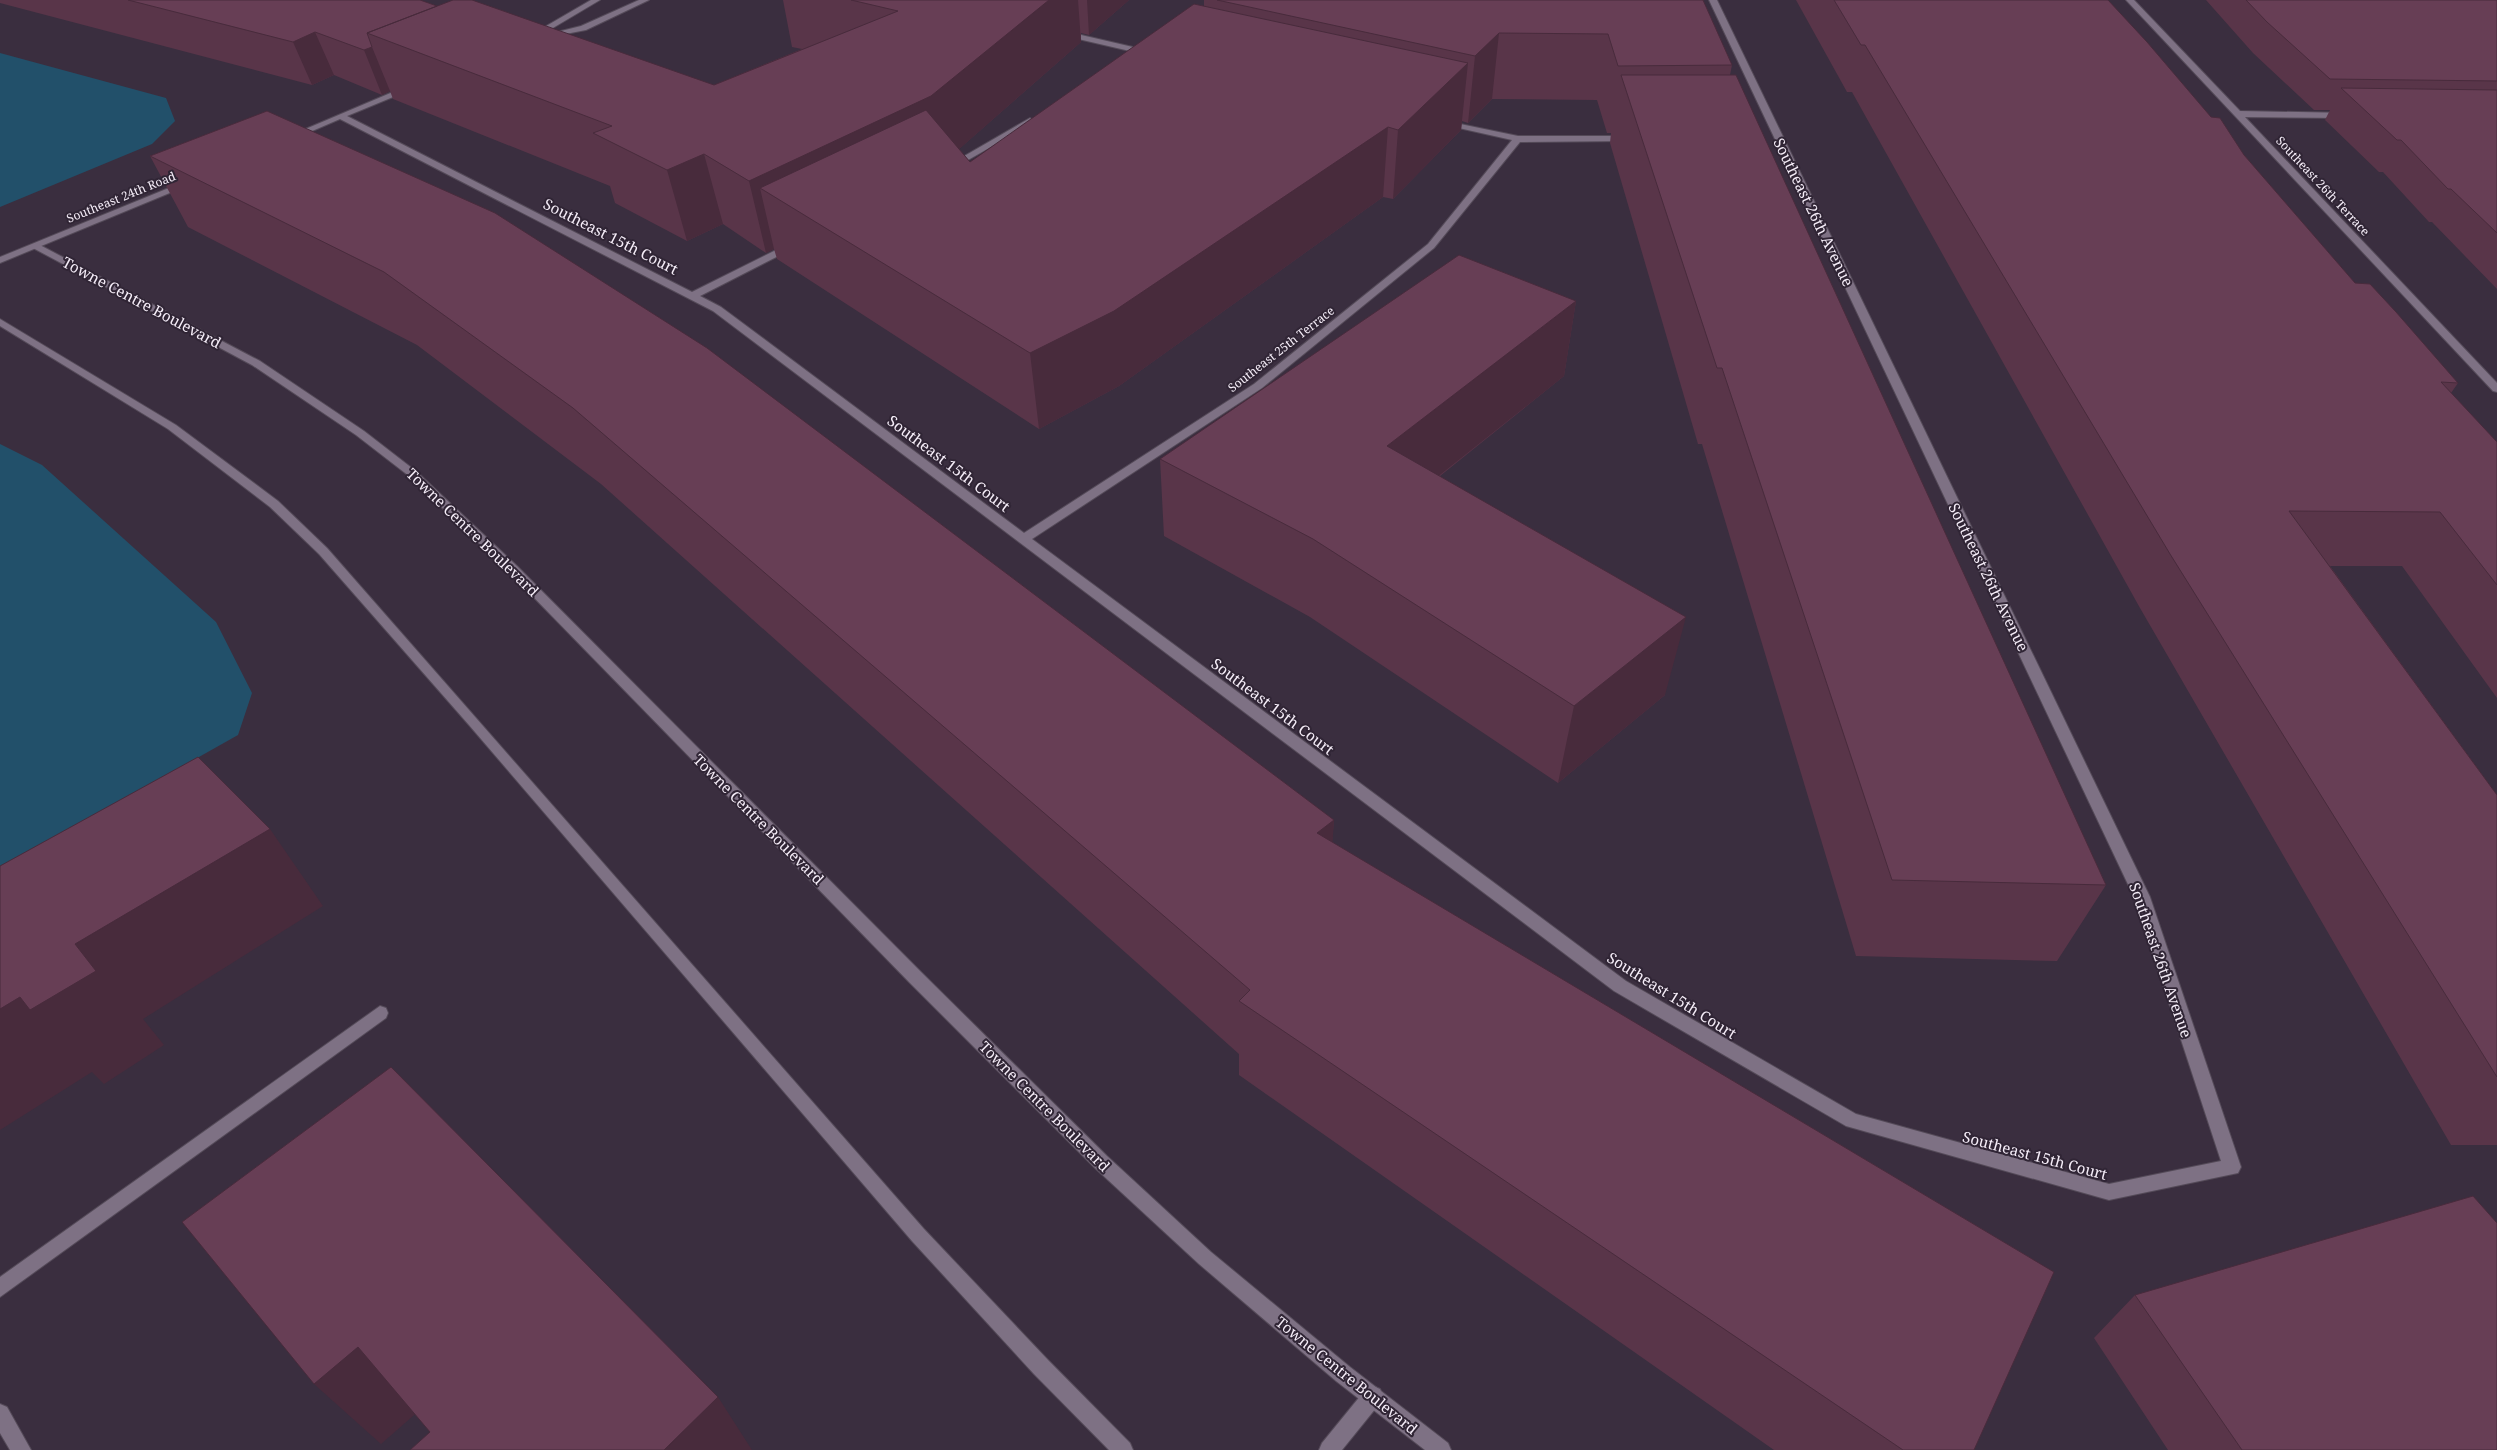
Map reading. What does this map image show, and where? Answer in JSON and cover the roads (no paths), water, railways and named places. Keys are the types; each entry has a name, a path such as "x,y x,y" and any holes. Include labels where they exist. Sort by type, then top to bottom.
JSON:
{"street":[{"path":"596,0 527,40 583,28 645,0"},
{"name":"Southeast 26th Avenue","path":"1713,0 1774,137 2142,897 2232,1167"},
{"name":"Southeast 26th Terrace","path":"2130,0 2497,389"},
{"path":"1050,30 1150,51 1127,62"},
{"path":"288,139 420,83"},
{"path":"2239,114 2359,116"},
{"name":"Southeast 15th Court","path":"340,116 717,309 1620,986 1852,1121 2109,1192 2232,1167"},
{"path":"940,171 984,149 1034,118"},
{"path":"1432,119 1518,139 1634,138"},
{"name":"Southeast 25th Terrace","path":"1024,539 1258,386 1431,246 1518,139"},
{"name":"Southeast 24th Road","path":"0,260 192,181"},
{"path":"693,296 798,242"},
{"name":"Towne Centre Boulevard","path":"36,246 256,363 360,432 413,474 513,568 942,1004 1101,1162 1205,1258 1343,1374 1441,1450"},
{"path":"0,323 172,427 274,504 323,551 462,708 918,1235 1042,1367 1124,1450"},
{"path":"0,1288 380,1013"},
{"path":"1329,1450 1373,1396"},
{"path":"0,1414 21,1450"}],"water":[{"path":"0,53 166,98 175,121 152,144 0,207"},
{"path":"0,444 42,465 216,622 252,693 238,735 0,869"}]}
